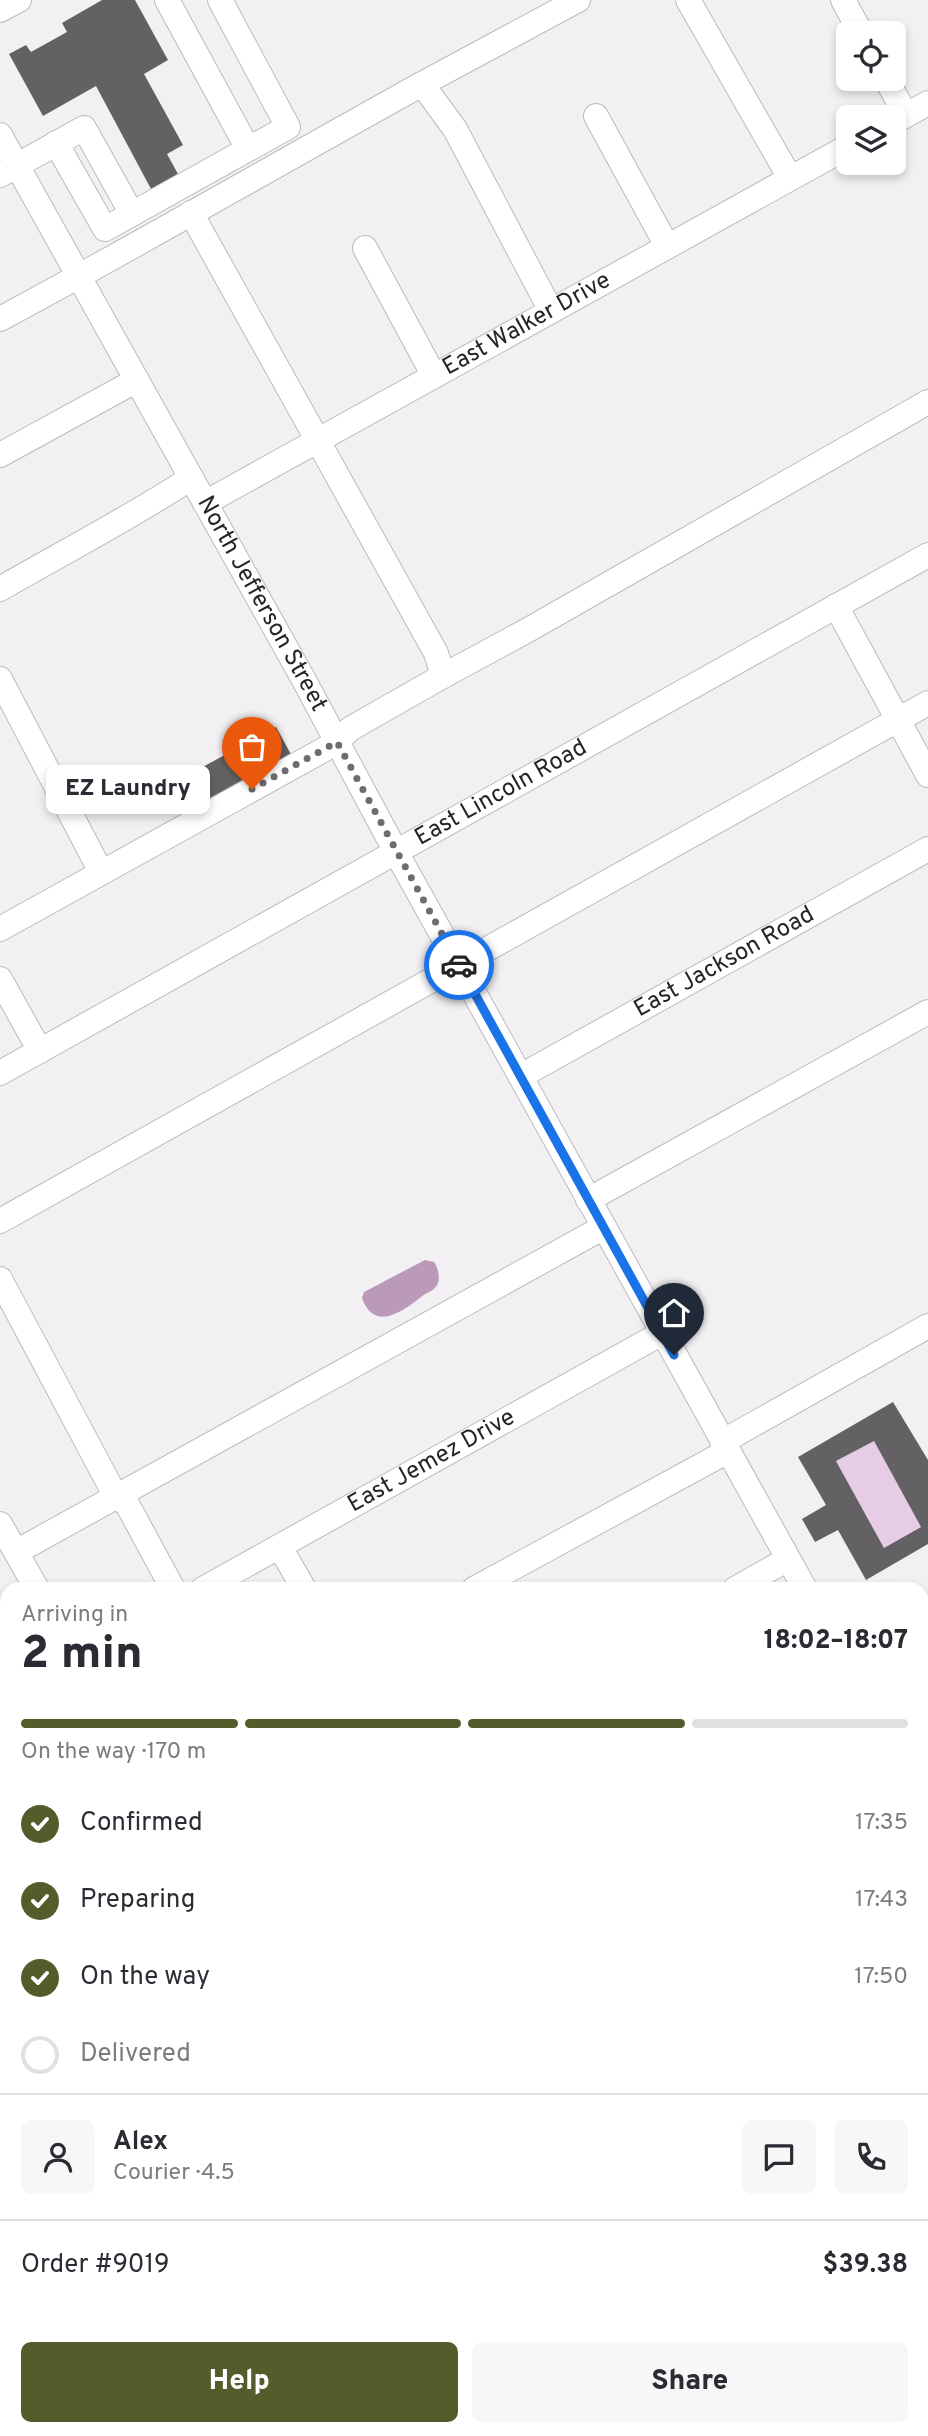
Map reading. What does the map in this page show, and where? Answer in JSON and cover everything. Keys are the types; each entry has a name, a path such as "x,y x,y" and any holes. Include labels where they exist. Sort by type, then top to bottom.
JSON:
{"street":[{"path":"0,10 19,0"},
{"path":"167,0 248,149"},
{"path":"56,144 105,229 288,127 220,0"},
{"path":"0,319 578,0"},
{"path":"688,0 790,178"},
{"path":"843,0 854,21"},
{"path":"422,84 456,129 551,311"},
{"path":"906,115 928,103"},
{"path":"596,116 667,246"},
{"path":"9,170 84,128 132,214"},
{"name":"North Jefferson Street","path":"0,135 9,170 80,277 801,1582"},
{"name":"East Walker Drive","path":"205,503 836,153"},
{"path":"191,213 436,653 443,676"},
{"path":"365,248 434,376"},
{"path":"0,455 137,380"},
{"path":"0,929 337,742 350,729 928,402"},
{"path":"0,589 69,548 144,509 191,478"},
{"name":"East Lincoln Road","path":"0,1073 928,555"},
{"path":"836,606 928,775"},
{"path":"0,679 101,872"},
{"path":"0,1221 928,703"},
{"name":"East Jackson Road","path":"521,1076 928,849"},
{"path":"0,979 40,1051"},
{"path":"589,1200 928,1012"},
{"path":"16,1552 604,1227"},
{"path":"0,1279 116,1497 127,1504 169,1582"},
{"path":"486,1582 928,1326"},
{"name":"East Jemez Drive","path":"216,1582 662,1333"},
{"path":"0,1524 33,1582"},
{"path":"280,1547 300,1582"},
{"path":"747,1582 788,1559"}],"shaded area":[{"path":"425,1260 434,1262 438,1269 438,1283 433,1290 389,1316 381,1317 367,1308 362,1298 364,1292"},
{"path":"874,1441 921,1527 884,1548 836,1461"}],"building":[{"path":"102,0 135,0 168,60 144,74 183,145 167,154 178,174 151,189 96,86 43,116 9,54 26,45 31,52 67,32 62,23"},
{"path":"276,727 292,756 187,825 166,787"},
{"path":"893,1402 928,1460 928,1544 866,1580 838,1530 815,1542 802,1519 826,1505 798,1457","holes":["874,1441 921,1527 884,1548 836,1461"]}],"way so far":[{"path":"252,789 337,742 459,965"}],"place":[{"name":"EZ Laundry","path":"252,789"}],"route":[{"path":"459,965 674,1355"}]}
